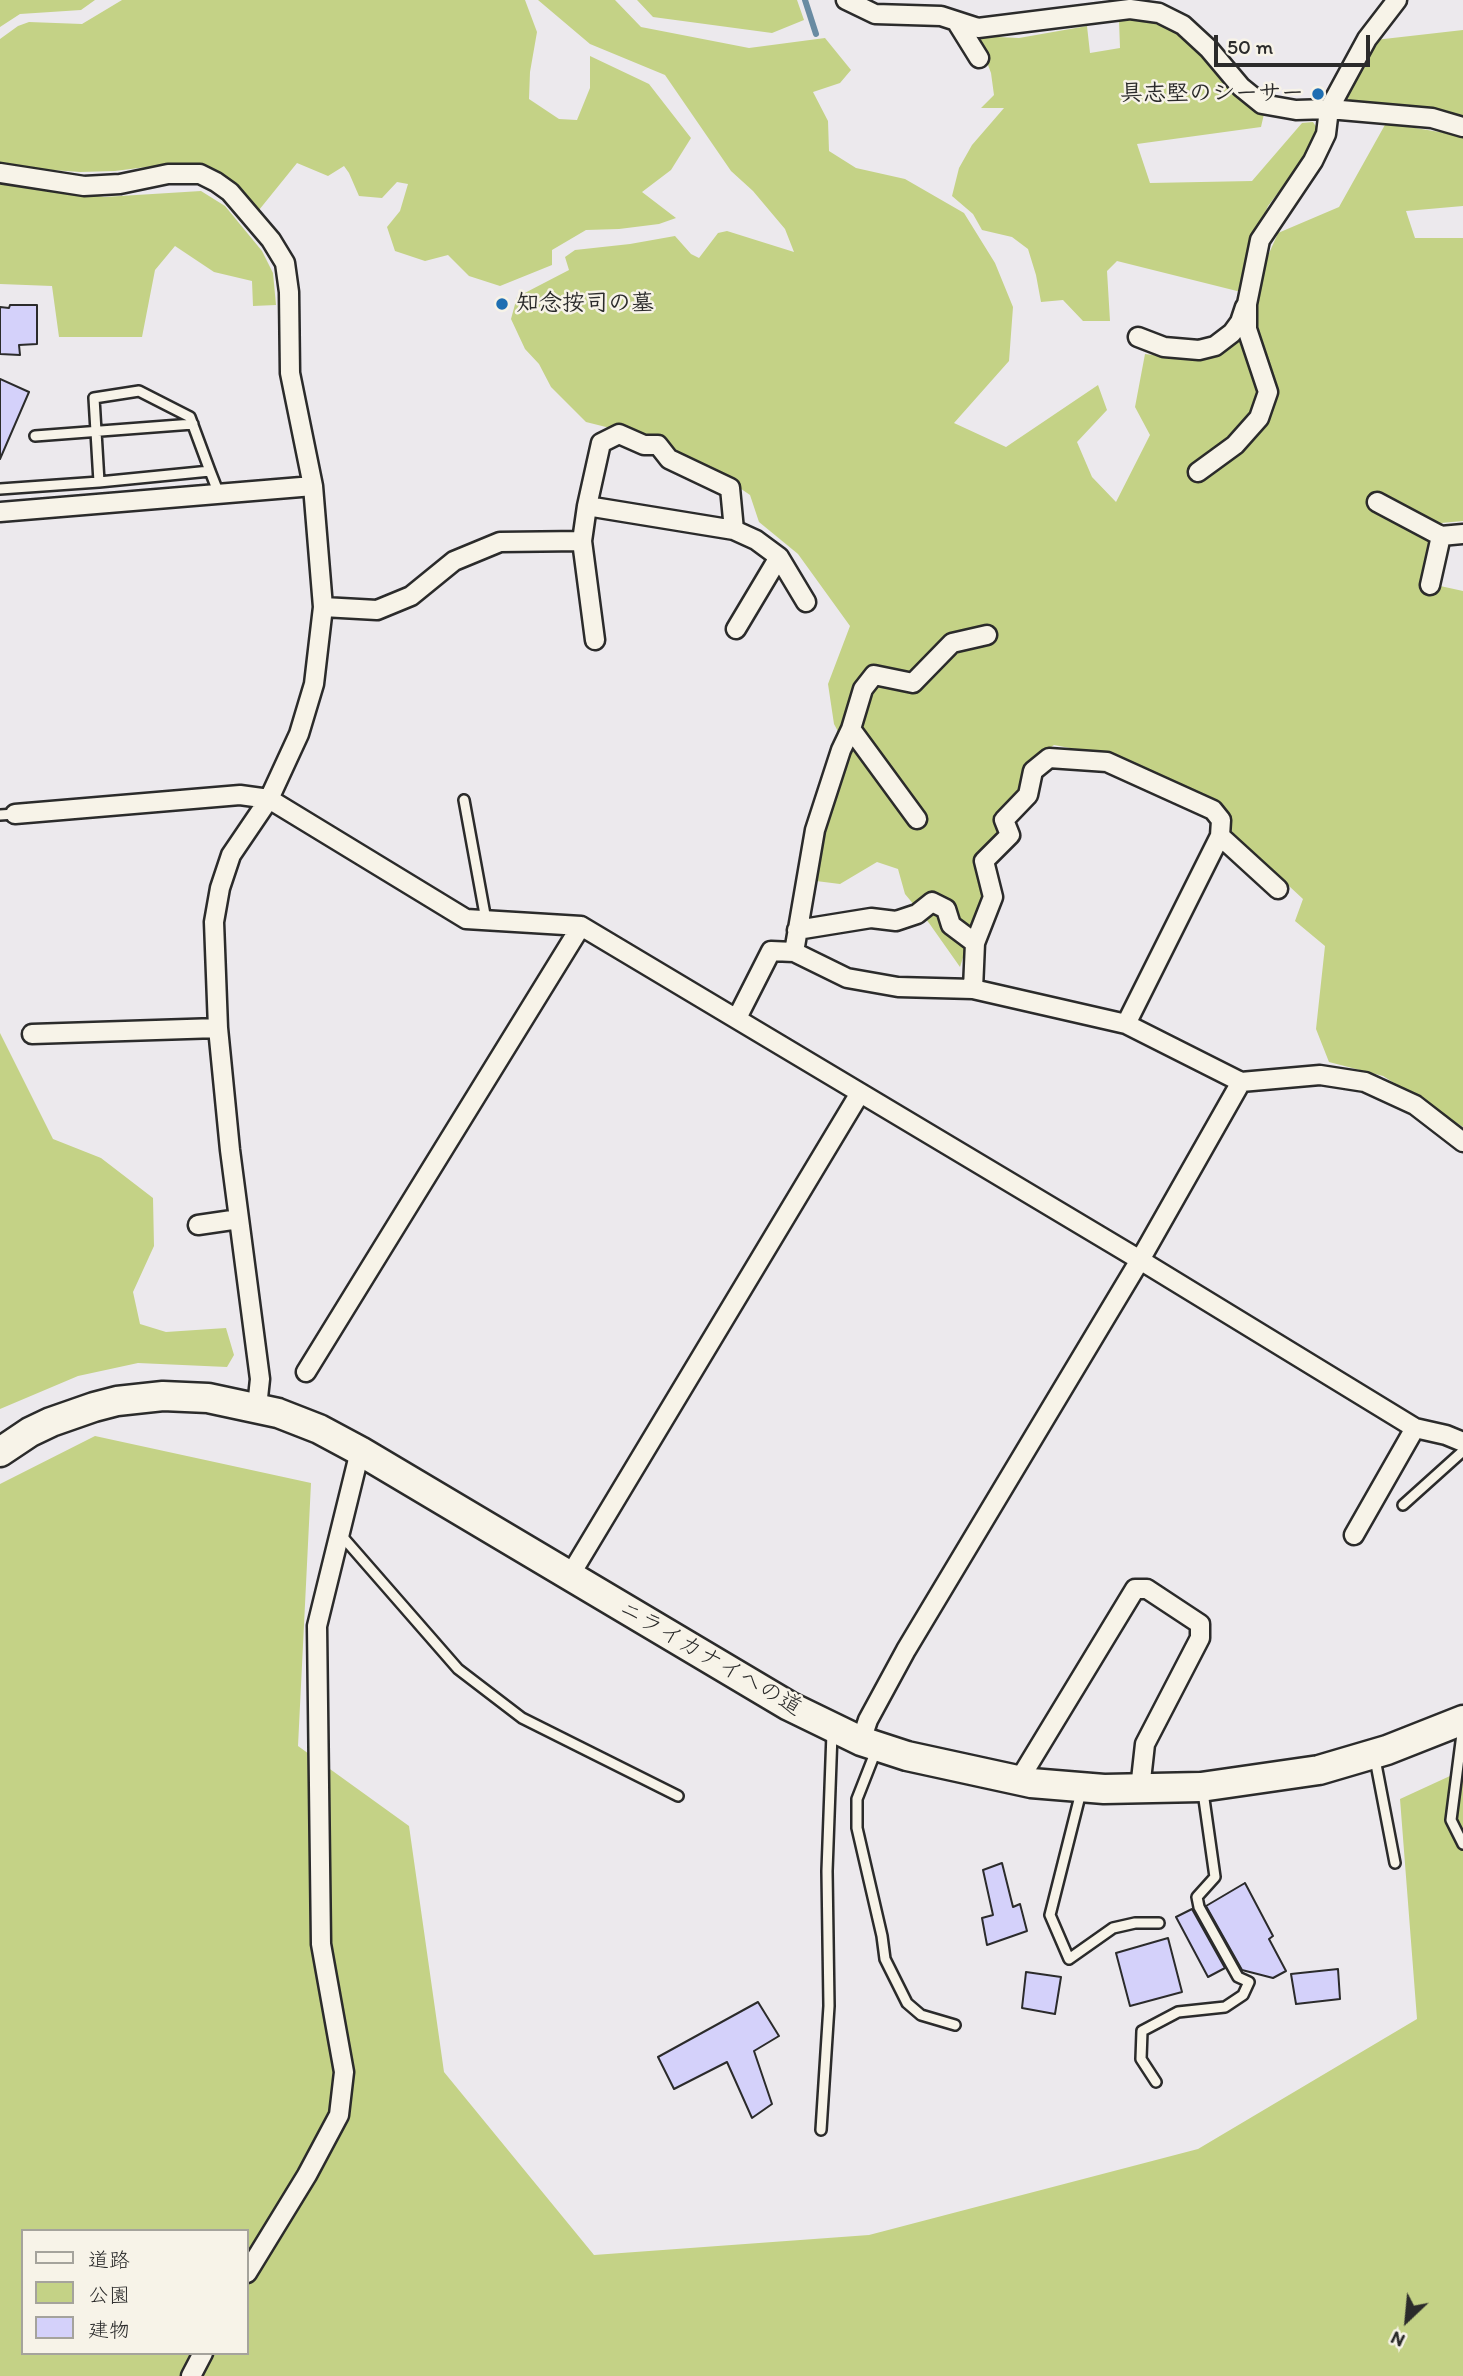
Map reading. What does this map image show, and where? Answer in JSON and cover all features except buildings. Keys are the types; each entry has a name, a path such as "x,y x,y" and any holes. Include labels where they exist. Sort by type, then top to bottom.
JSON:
{"main road":[{"name":"ニライカナイへの道","path":"0,1452 51,1422 117,1401 163,1396 208,1398 257,1407 319,1429 360,1451 757,1688 832,1727 870,1744 907,1756 1019,1780 1083,1787 1201,1787 1319,1770 1374,1754 1463,1720"}],"street":[{"path":"846,0 874,14 941,16 978,28 1130,9 1160,13 1183,25 1241,87 1262,104 1296,110 1329,109 1432,118 1463,127"},
{"path":"1138,337 1164,347 1199,350 1215,346 1232,333 1247,304 1260,240 1313,161 1326,134 1329,109 1367,39 1397,0"},
{"path":"956,21 979,58"},
{"path":"0,173 85,186 120,184 168,174 200,174 230,192 271,240 285,263 289,292 290,373 313,486 323,607 314,684 299,734 269,799 231,855 219,888 214,922 218,1028 260,1379 257,1407"},
{"path":"1198,472 1235,444 1259,418 1268,392 1247,329 1247,304"},
{"path":"595,639 582,541 601,443 619,434 644,444 658,446 669,459 730,488 734,530"},
{"path":"0,512 313,486"},
{"path":"1377,502 1441,536 1463,534"},
{"path":"587,506 734,530 756,540 779,557 806,603"},
{"path":"1430,584 1441,536"},
{"path":"323,607 377,610 411,596 454,561 500,542 582,541"},
{"path":"736,629 779,557"},
{"path":"794,952 815,830 863,689 874,675 913,683 953,643 987,635"},
{"path":"851,729 917,819"},
{"path":"972,989 975,943 993,897 984,861 1010,835 1004,820 1028,795 1033,771 1049,758 1107,762 1213,810 1221,820 1220,836 1126,1024"},
{"path":"7,815 240,795 269,799 466,919 581,926 1140,1260 1415,1428 1463,1442"},
{"path":"1220,836 1278,889"},
{"path":"797,930 871,918 896,921 917,914 932,902 946,909 951,925 975,943"},
{"path":"306,1372 581,926"},
{"path":"737,1018 771,951 794,952 847,978 898,987 972,989 1126,1024 1241,1082 1320,1075 1365,1082 1415,1105 1463,1142"},
{"path":"32,1034 218,1028"},
{"path":"870,1744 867,1720 906,1650 1140,1260 1241,1082"},
{"path":"569,1577 860,1093"},
{"path":"198,1225 239,1219"},
{"path":"1354,1535 1415,1428"},
{"path":"248,2271 307,2175 339,2115 344,2072 321,1944 317,1626 360,1451"},
{"path":"1019,1780 1135,1589 1147,1590 1200,1624 1200,1639 1145,1744 1140,1789"},
{"path":"191,2376 202,2355"}],"lane":[{"path":"99,482 94,398 139,391 190,417 219,494"},
{"path":"35,436 193,424"},
{"path":"0,489 210,471"},
{"path":"464,800 486,920"},
{"path":"1404,1505 1463,1451"},
{"path":"340,1533 458,1669 522,1718 678,1796"},
{"path":"821,2130 829,2006 827,1871 832,1727"},
{"path":"1463,1727 1451,1820 1463,1844"},
{"path":"870,1744 857,1799 857,1828 885,1959 907,2003 921,2015 955,2025"},
{"path":"1374,1754 1395,1863"},
{"path":"1083,1787 1050,1915 1069,1959 1113,1928 1135,1923 1159,1923"},
{"path":"1156,2082 1141,2059 1142,2031 1178,2012 1225,2007 1243,1996 1249,1982 1238,1977 1199,1906 1198,1897 1214,1877 1205,1798 1201,1787"}],"green space":[{"path":"0,0 95,0 81,10 20,14 0,27"},
{"path":"122,0 525,0 537,32 530,72 529,99 559,119 577,120 590,88 590,56 649,84 691,138 671,170 642,192 676,218 659,224 586,230 552,250 552,265 500,286 469,276 448,255 425,261 395,251 387,227 400,211 408,184 397,182 382,198 359,196 344,166 328,176 297,163 259,210 239,186 212,170 177,163 115,171 80,172 24,168 0,163 0,39 18,26 29,22 82,24"},
{"path":"538,0 615,0 641,27 749,48 825,38 851,70 840,83 813,92 828,121 829,151 856,168 905,179 964,213 995,263 1013,307 1009,361 954,423 1006,447 1098,385 1107,410 1077,442 1092,477 1116,502 1150,435 1135,407 1145,354 1185,359 1227,350 1243,334 1259,301 1263,267 1278,233 1339,207 1386,123 1463,136 1463,206 1406,211 1415,238 1463,238 1463,521 1441,523 1422,582 1463,591 1463,1127 1383,1076 1329,1062 1316,1029 1325,946 1295,921 1303,899 1233,834 1223,804 1112,756 1054,745 1028,763 1022,786 996,813 999,831 977,856 983,895 960,967 905,894 898,869 877,862 840,884 816,881 825,833 849,752 834,724 828,684 850,626 798,554 759,522 750,495 646,437 586,422 551,387 539,364 525,349 511,319 517,297 569,270 565,257 575,250 675,236 691,254 699,258 718,233 727,231 794,252 785,229 753,191 731,171 665,75 590,44"},
{"path":"637,0 797,0 804,20 772,33 653,17"},
{"path":"1156,18 1178,30 1208,59 1241,100 1264,114 1261,127 1137,144 1150,183 1252,181 1302,123 1313,122 1317,128 1303,160 1268,206 1251,244 1241,292 1117,261 1107,271 1110,321 1083,321 1063,300 1041,302 1028,249 1012,237 982,230 973,214 952,196 959,168 972,145 1004,108 981,108 994,95 991,73 977,36 1019,38 1087,26 1090,53 1120,48 1119,20"},
{"path":"1463,30 1463,120 1442,112 1343,99 1375,40"},
{"path":"0,181 104,197 201,191 225,206 262,251 273,273 276,305 253,306 252,281 214,272 175,246 155,270 142,337 59,337 52,286 0,284"},
{"path":"0,1033 53,1139 101,1158 153,1198 154,1246 133,1292 140,1324 166,1332 226,1328 234,1355 227,1367 138,1363 78,1376 0,1409"},
{"path":"95,1436 311,1483 298,1746 409,1826 444,2072 594,2255 869,2235 1198,2149 1417,2019 1400,1799 1463,1770 1463,2376 0,2376 0,1484"}],"waterway":[{"path":"805,0 816,34"}],"place":[{"name":"具志堅のシーサー","path":"1318,94"},
{"name":"知念按司の墓","path":"502,304"}]}
